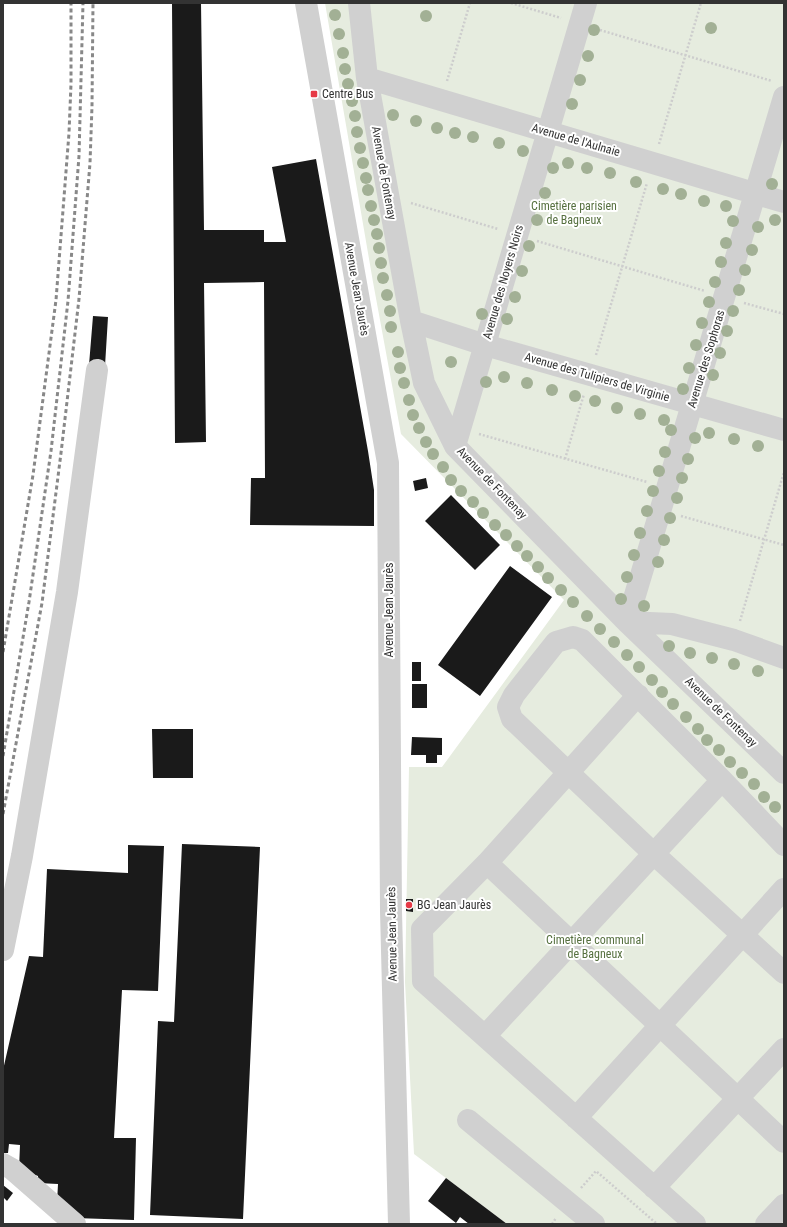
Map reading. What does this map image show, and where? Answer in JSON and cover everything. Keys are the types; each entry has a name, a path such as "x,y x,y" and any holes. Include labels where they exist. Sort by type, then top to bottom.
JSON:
{"street":[{"name":"Avenue Jean Jaurès","path":"306,3 388,463 391,911 399,1224"},
{"name":"Avenue des Noyers Noirs","path":"457,437 586,3"},
{"name":"Avenue de Fontenay","path":"363,10 367,78 411,321 424,384 457,437 627,622 784,773"},
{"name":"Avenue de l'Aulnaie","path":"367,78 784,202"},
{"name":"Avenue des Sophoras","path":"627,622 755,194 780,89"},
{"name":"Avenue des Tulipiers de Virginie","path":"411,321 485,345 784,430"},
{"path":"3,950 22,856 67,592 97,370"},
{"path":"627,622 672,624 734,640 784,658"},
{"path":"784,845 722,780 582,640 573,637 556,642 514,695 508,707 512,719 654,854 784,973"},
{"path":"638,695 487,863 422,929 423,981 696,1224"},
{"path":"485,1036 722,780"},
{"path":"487,863 784,1142"},
{"path":"576,1118 784,889"},
{"path":"654,1188 784,1049"},
{"path":"468,1120 594,1224"},
{"path":"3,1164 12,1169 75,1224"},
{"path":"766,1224 784,1205"}],"path":[{"path":"441,100 470,3"},
{"path":"511,3 686,55 780,89"},
{"path":"565,459 701,3"},
{"path":"389,197 784,314"},
{"path":"457,437 565,459 667,488"},
{"path":"734,640 784,472"},
{"path":"660,510 784,545"},
{"path":"552,1224 596,1170 657,1224"}],"green space":[{"path":"325,3 784,3 784,1224 507,1224 414,1154 405,982 409,767 442,767 564,600 401,434"}],"building":[{"path":"172,3 201,3 204,230 264,230 264,242 286,242 272,167 316,159 368,451 374,490 374,526 250,525 251,478 265,478 264,282 204,283 206,442 175,443"},
{"path":"93,316 108,317 105,366 89,365"},
{"path":"426,478 428,488 415,491 413,481"},
{"path":"451,495 500,545 475,570 425,521"},
{"path":"510,566 552,597 480,696 438,665"},
{"path":"412,662 421,662 421,681 412,681"},
{"path":"412,684 427,684 427,708 412,708"},
{"path":"152,729 193,729 193,778 153,778"},
{"path":"412,737 442,738 442,755 437,755 437,763 426,763 426,755 411,755"},
{"path":"182,844 260,847 243,1219 150,1215 158,1021 174,1022"},
{"path":"128,845 164,846 158,991 122,990 114,1138 136,1138 134,1220 75,1218 57,1203 58,1184 38,1183 38,1176 19,1169 20,1145 9,1144 8,1153 3,1153 3,1070 29,956 43,957 47,869 128,873"},
{"name":"BG Jean Jaurès","path":"406,899 413,899 413,912 406,911"},
{"path":"446,1178 507,1224 469,1224 460,1217 456,1223 428,1201"},
{"path":"3,1185 13,1193 7,1201 3,1197"}],"railway":[{"path":"3,652 33,475 56,300 69,133 71,84 71,3"},
{"path":"3,756 29,602 51,451 68,301 79,156 83,3"},
{"path":"3,814 42,603 79,299 90,163 93,3"}],"place":[{"name":"Centre Bus","path":"314,94"},
{"name":"BG Jean Jaurès","path":"409,905"}],"park label":[{"name":"Cimetière parisien de Bagneux","path":"574,213"},
{"name":"Cimetière communal de Bagneux","path":"595,947"}]}
